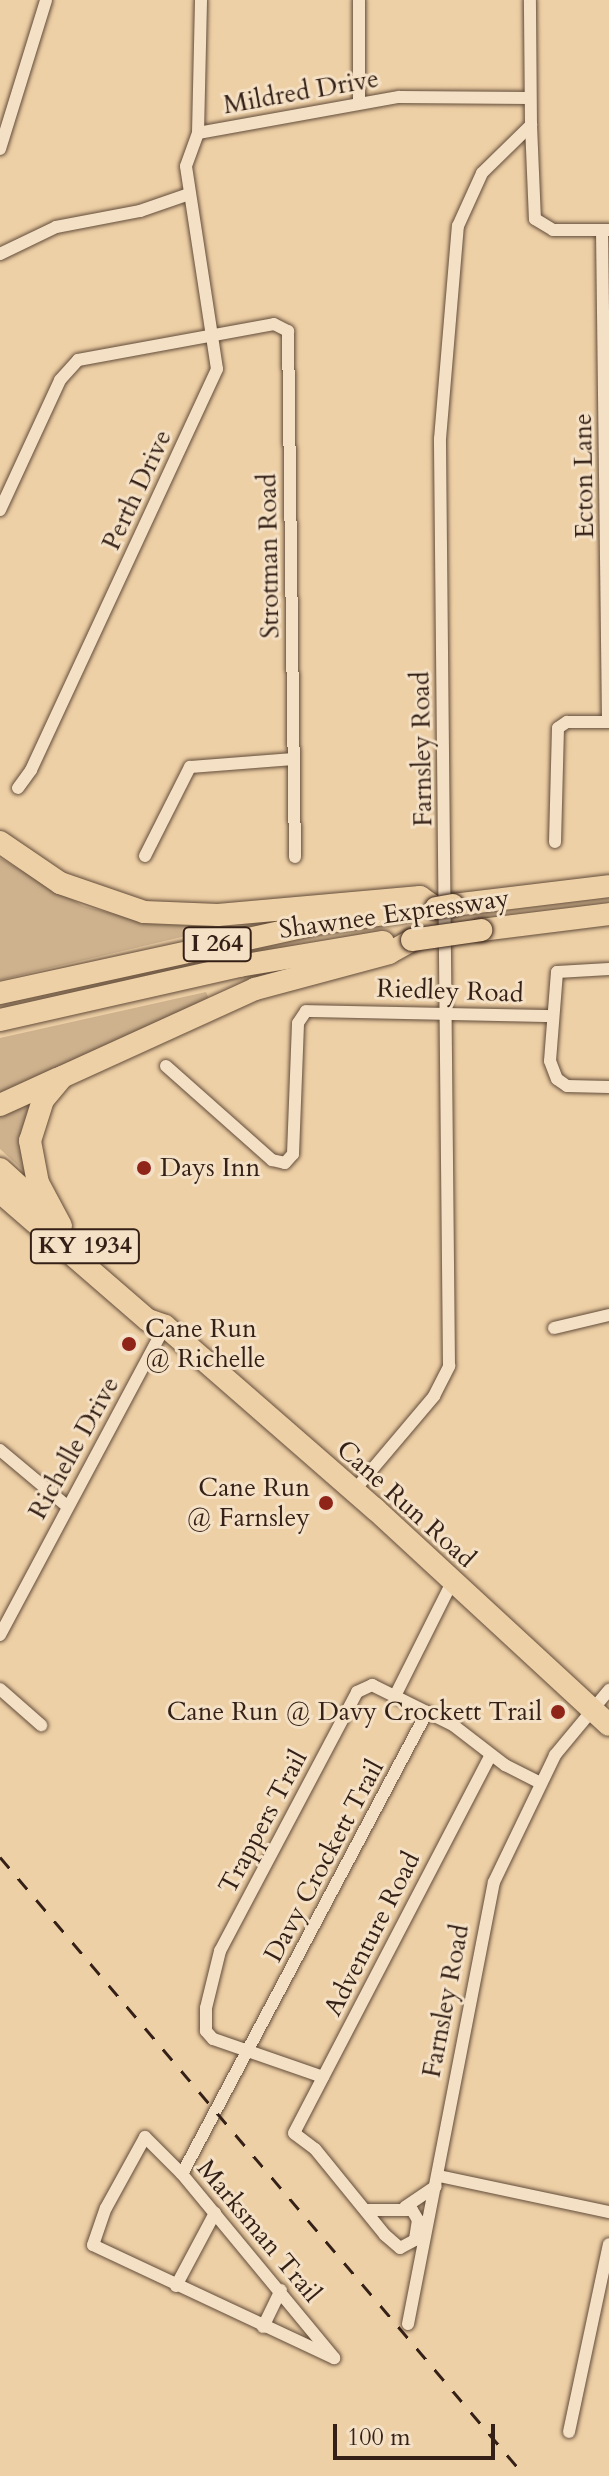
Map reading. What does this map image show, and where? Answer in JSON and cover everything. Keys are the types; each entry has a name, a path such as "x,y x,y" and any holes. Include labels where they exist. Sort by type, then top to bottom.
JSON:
{"highway":[{"path":"0,842 60,883 144,912 218,915 420,897 436,908"},
{"name":"Shawnee Expressway","path":"0,993 320,923 609,886"},
{"name":"Shawnee Expressway","path":"0,1020 329,948 609,914"},
{"path":"0,1105 255,989 389,953 412,940"},
{"path":"61,1226 38,1183 30,1141 43,1100 62,1077"},
{"name":"Cane Run Road","path":"0,1169 139,1293 165,1326 609,1725"},
{"name":"Cane Run Road","path":"5,1198 148,1320 165,1326"}],"street":[{"path":"0,149 46,0"},
{"path":"198,133 201,0"},
{"path":"359,0 359,103"},
{"path":"530,0 535,219 553,230 606,230"},
{"name":"Mildred Drive","path":"189,194 186,166 198,133 359,103 413,97 530,98"},
{"name":"Farnsley Road","path":"353,1492 434,1396 449,1366 440,439 451,267 458,226 473,188 493,160 531,125"},
{"path":"0,254 56,227 140,211 189,194"},
{"name":"Perth Drive","path":"18,788 31,770 217,369 215,335 189,194"},
{"name":"Ecton Lane","path":"606,230 609,722"},
{"name":"Strotman Road","path":"215,335 274,324 288,331 295,857"},
{"path":"0,510 71,365 215,335"},
{"path":"555,842 555,735 560,726 609,722"},
{"path":"145,856 190,767 294,759"},
{"name":"Riedley Road","path":"166,1066 272,1160 285,1163 293,1154 298,1114 301,1015 312,1010 551,1016 557,972 609,969"},
{"path":"551,1016 551,1067 567,1086 609,1087"},
{"path":"554,1328 609,1315"},
{"name":"Richelle Drive","path":"0,1635 165,1326"},
{"path":"0,1450 67,1506"},
{"path":"452,1582 395,1696 453,1725 490,1756 540,1783"},
{"name":"Trappers Trail","path":"249,2051 210,2037 206,2019 208,1986 220,1951 357,1692 366,1684 395,1696"},
{"path":"0,1689 41,1725"},
{"name":"Farnsley Road","path":"408,2324 438,2181 444,2116 486,1910 505,1852 540,1783 568,1734 609,1690"},
{"name":"Davy Crockett Trail","path":"182,2174 427,1712"},
{"name":"Adventure Road","path":"366,2210 315,2149 294,2133 490,1756"},
{"path":"249,2051 323,2077"},
{"name":"Marksman Trail","path":"176,2286 91,2242 145,2137 182,2174 281,2290 334,2358 263,2327"},
{"path":"405,2207 438,2181 609,2212"},
{"path":"405,2207 412,2210 418,2229 405,2249 385,2235 366,2210 405,2207"},
{"path":"215,2213 176,2286 263,2327 281,2290"},
{"path":"569,2432 609,2244"}],"shaded area":[{"path":"0,858 83,906 154,924 224,927 0,980"},
{"path":"206,992 209,999 0,1095 0,1038"},
{"path":"30,1104 21,1143 25,1172 0,1149 0,1116"}],"railway":[{"path":"0,1857 525,2476"}],"place":[{"name":"Days Inn","path":"144,1168"},
{"name":"Cane Run @ Richelle","path":"129,1344"},
{"name":"Cane Run @ Farnsley","path":"326,1503"},
{"name":"Cane Run @ Davy Crockett Trail","path":"558,1712"}]}
